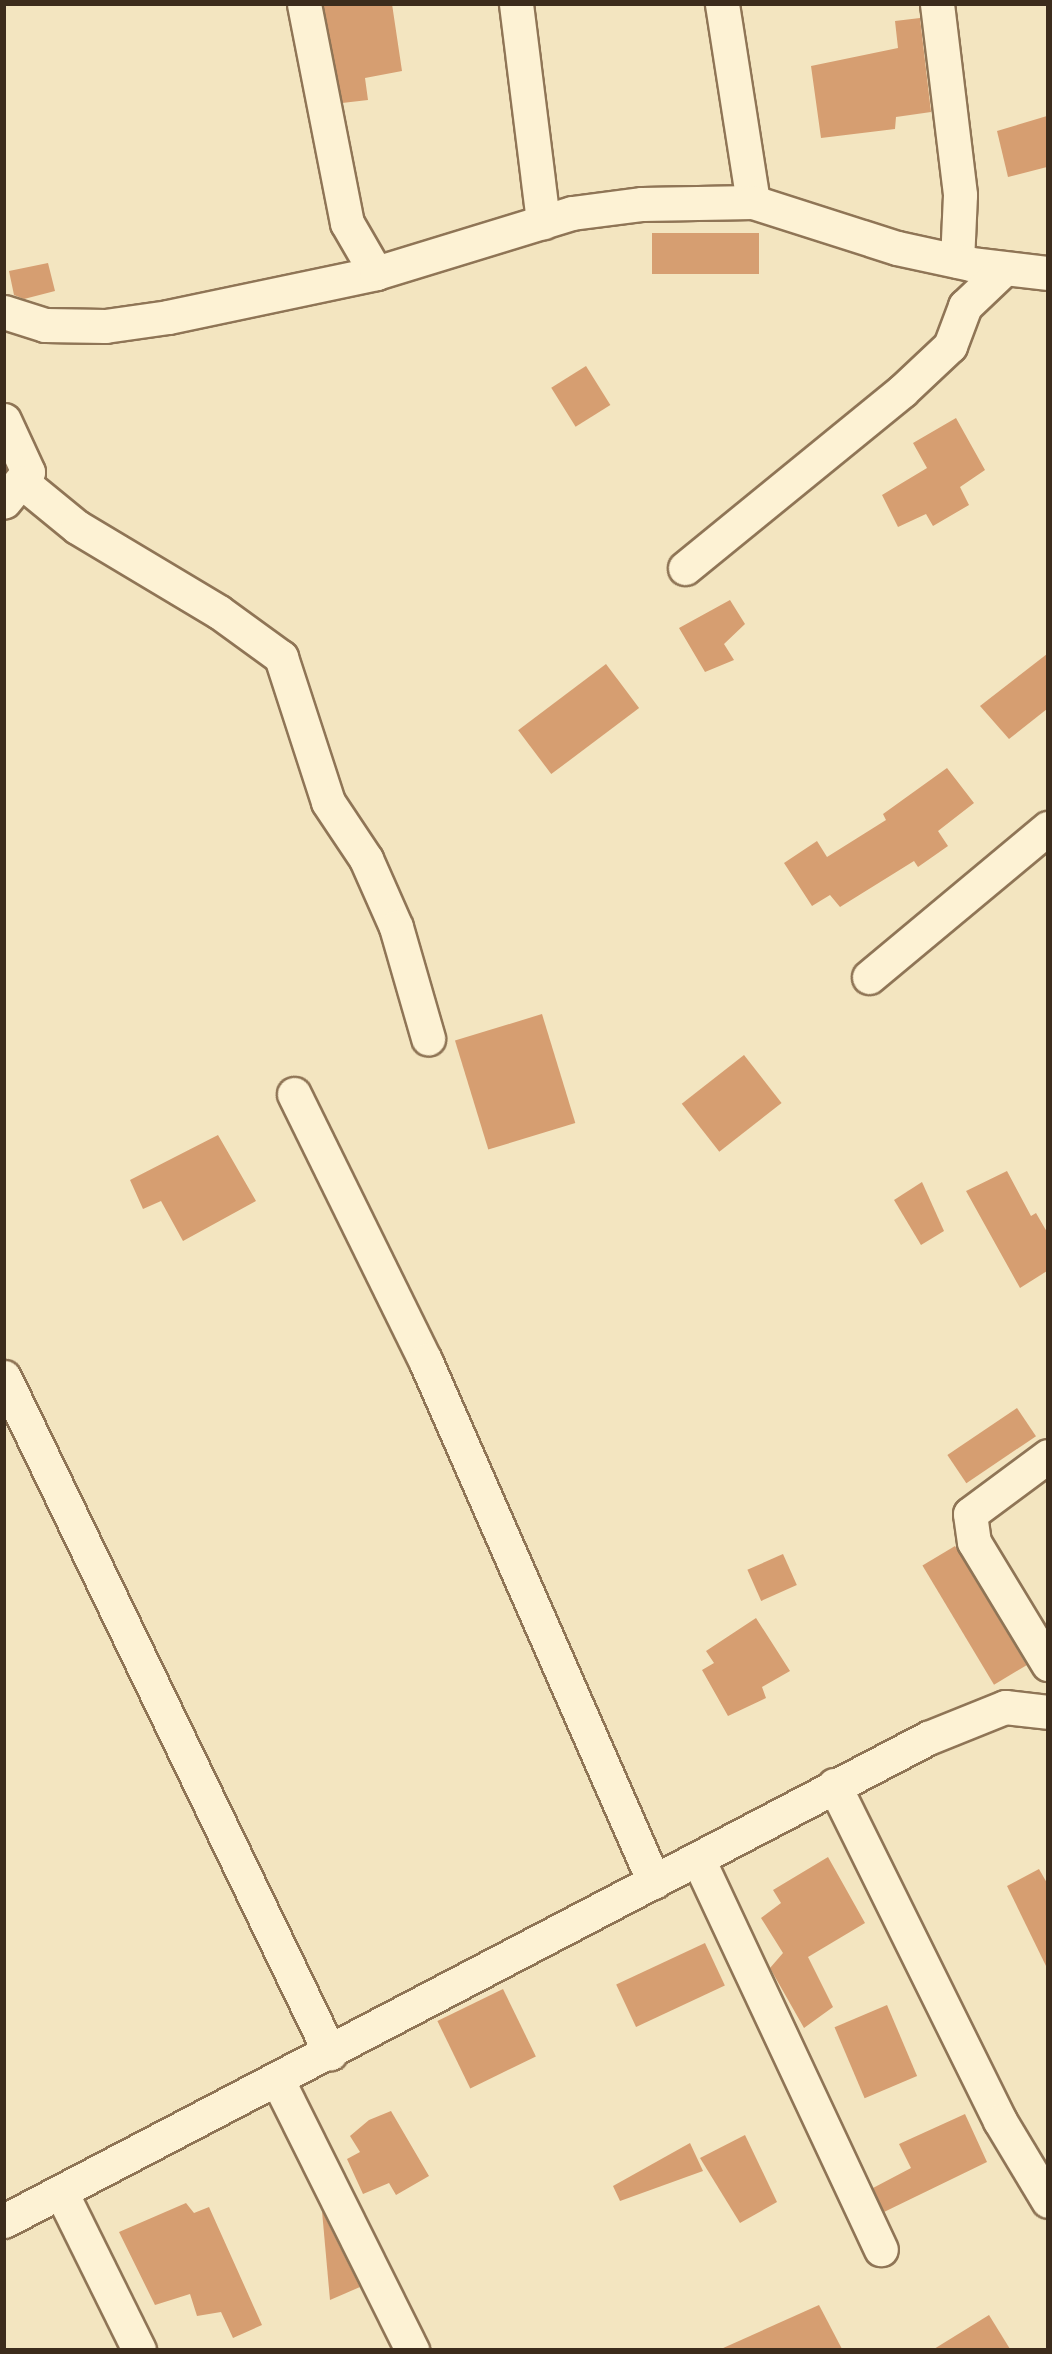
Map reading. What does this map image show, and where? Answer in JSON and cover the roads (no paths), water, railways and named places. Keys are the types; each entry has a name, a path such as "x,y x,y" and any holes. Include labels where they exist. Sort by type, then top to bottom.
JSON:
{"street":[{"path":"304,4 347,223 376,273"},
{"path":"516,4 543,222"},
{"path":"722,4 753,202"},
{"path":"937,4 960,195 957,261"},
{"path":"4,312 45,325 105,326 276,297 376,273 572,213 642,204 753,202 876,242 957,261 1047,273"},
{"path":"685,568 910,384 950,346 965,306 1004,269"},
{"path":"4,420 28,472 13,492 77,527 219,612 280,657 328,802 366,859 396,927 428,1038"},
{"path":"870,977 1047,828"},
{"path":"294,1094 425,1360 654,1882"},
{"path":"4,1377 330,2054"},
{"path":"1047,1456 970,1514 974,1542 1047,1664"},
{"path":"4,2221 330,2054 834,1785 928,1738 1005,1707 1047,1712"},
{"path":"834,1785 1000,2121 1047,2200"},
{"path":"698,1859 881,2249"},
{"path":"278,2081 412,2349"},
{"path":"61,2192 139,2349"}]}
